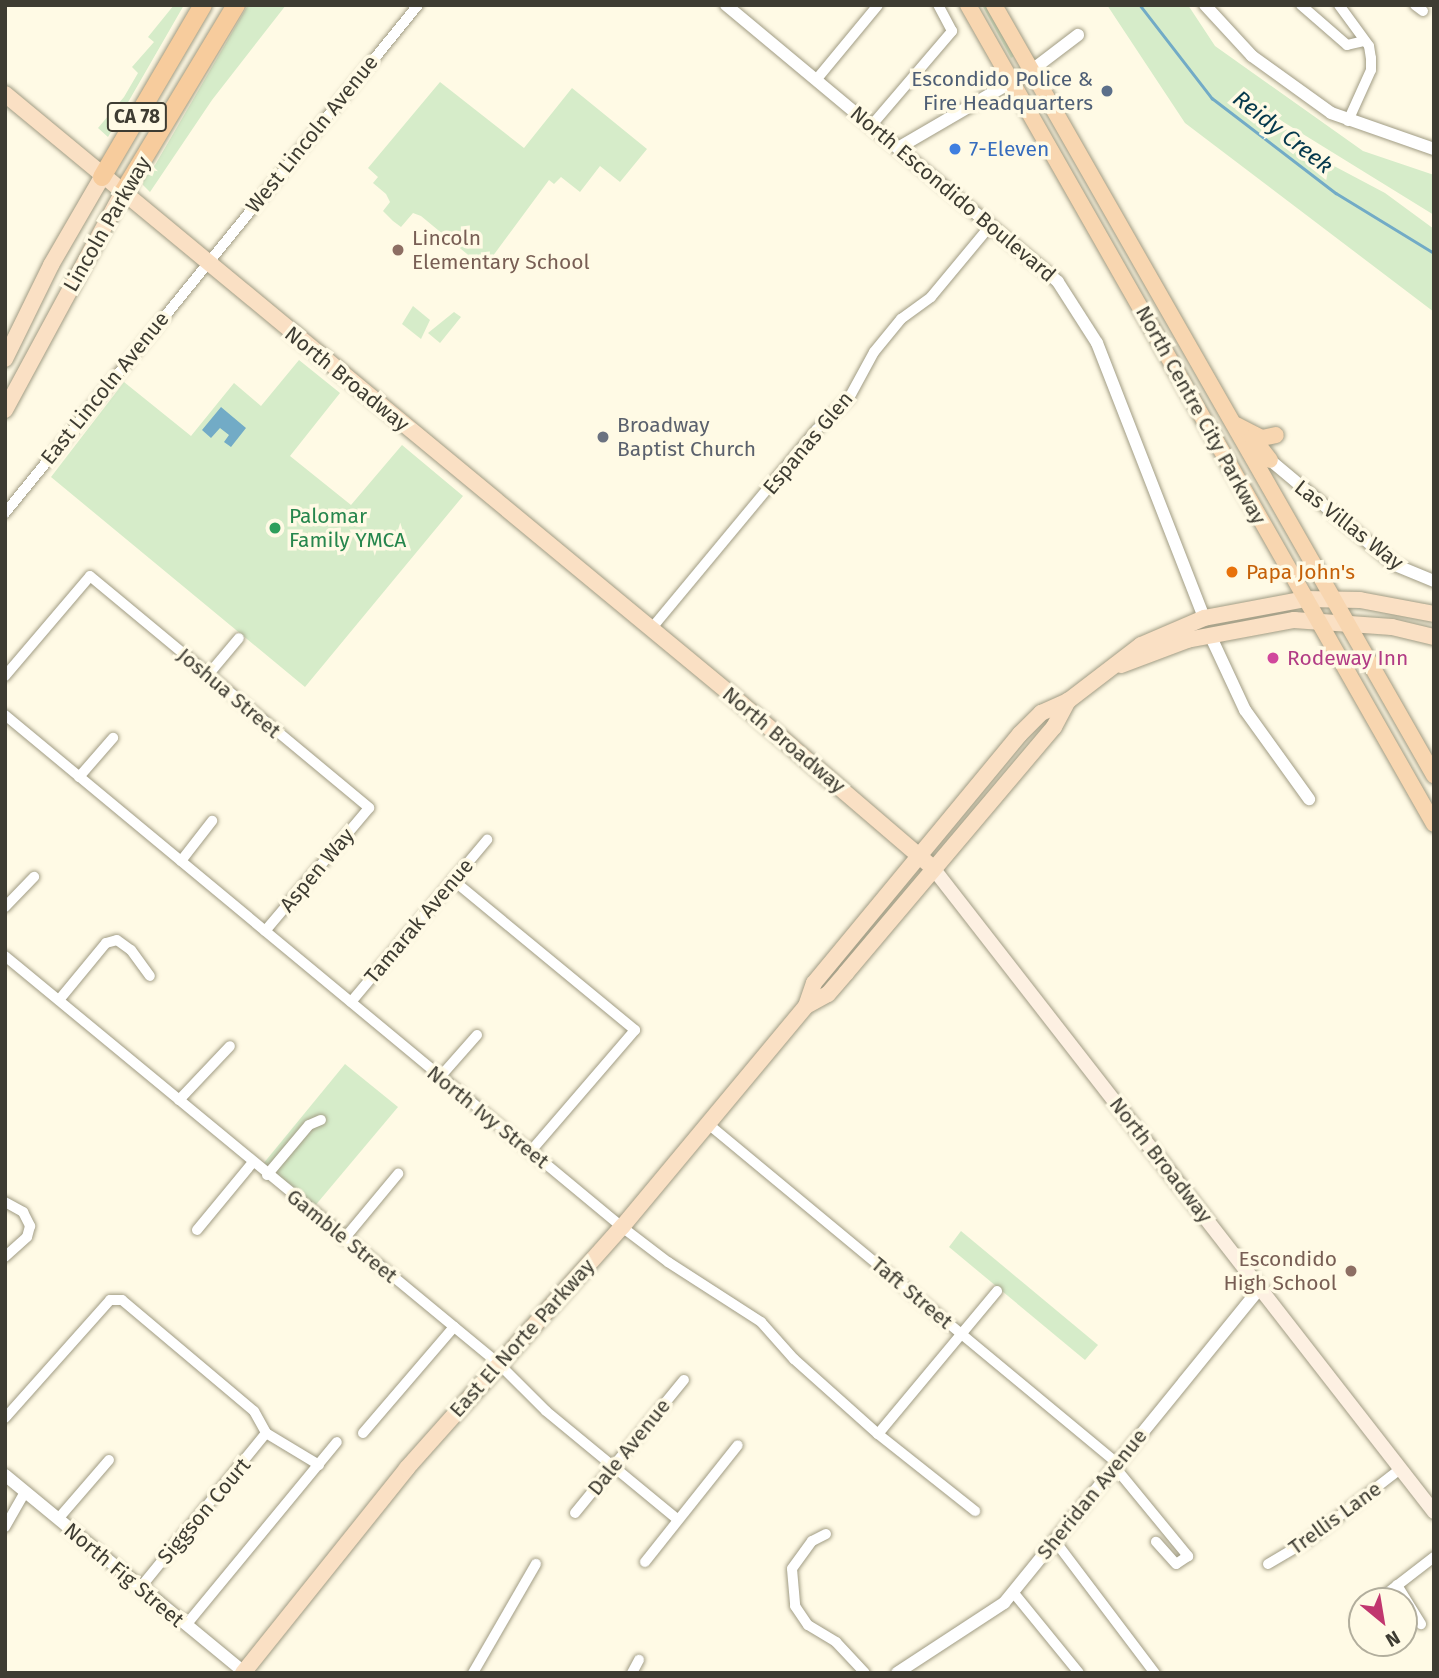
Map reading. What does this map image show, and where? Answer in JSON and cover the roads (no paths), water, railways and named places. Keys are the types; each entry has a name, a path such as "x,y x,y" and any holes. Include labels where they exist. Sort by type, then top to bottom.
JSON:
{"highway":[{"name":"Lincoln Parkway","path":"102,177 203,5"},
{"name":"Lincoln Parkway","path":"122,194 236,5"},
{"name":"North Centre City Parkway","path":"968,5 1434,824"},
{"name":"North Centre City Parkway","path":"994,5 1434,775"},
{"path":"1235,424 1262,438 1276,435"},
{"path":"1250,433 1270,460"}],"main road":[{"name":"North Broadway","path":"5,94 206,264 651,629 919,855 933,869 1261,1287 1434,1512"},
{"name":"Lincoln Parkway","path":"5,359 51,265 102,177"},
{"name":"Lincoln Parkway","path":"5,410 122,194"},
{"path":"1118,666 1141,645 1204,618 1306,599 1334,599 1434,614"},
{"path":"1118,666 1210,635 1265,623 1318,620 1347,622 1434,637"},
{"name":"East El Norte Parkway","path":"244,1673 498,1363 622,1227 806,1006 814,983 1020,734 1041,713 1068,701 1118,666"},
{"name":"East El Norte Parkway","path":"806,1006 828,994 1054,727 1068,701"}],"street":[{"name":"West Lincoln Avenue","path":"206,264 418,5"},
{"name":"North Escondido Boulevard","path":"726,5 1058,282 1080,311 1204,618"},
{"path":"816,80 878,5"},
{"path":"871,126 952,31 938,5"},
{"path":"1205,5 1252,56 1348,121 1434,149"},
{"path":"1301,5 1347,45 1365,41"},
{"path":"1339,5 1365,41 1371,70 1348,121"},
{"path":"898,148 1032,70 1078,35"},
{"name":"Espanas Glen","path":"651,629 816,430 849,398 874,352 894,327 931,297 990,226"},
{"name":"East Lincoln Avenue","path":"6,510 206,264"},
{"name":"Las Villas Way","path":"1270,460 1395,565 1434,581"},
{"name":"Joshua Street","path":"5,676 90,576 369,808"},
{"path":"1210,635 1245,710 1309,799"},
{"path":"208,675 239,638"},
{"name":"North Ivy Street","path":"5,715 622,1227 668,1262 761,1322 794,1359 878,1434 975,1511"},
{"path":"79,778 113,738"},
{"name":"Aspen Way","path":"265,931 369,808"},
{"path":"181,861 212,821"},
{"name":"Tamarak Avenue","path":"351,1002 487,840"},
{"path":"5,907 34,877"},
{"path":"453,880 635,1030 531,1151"},
{"path":"59,1000 106,943 117,940 131,950 149,976"},
{"name":"Gamble Street","path":"5,956 344,1239 498,1363 612,1468 677,1520"},
{"path":"440,1077 477,1035"},
{"path":"179,1100 230,1046"},
{"path":"267,1175 309,1125 321,1119"},
{"name":"Taft Street","path":"707,1123 962,1334 1115,1465 1188,1556 1181,1565 1176,1564 1156,1542"},
{"path":"197,1230 253,1162"},
{"path":"344,1239 398,1174"},
{"path":"5,1202 23,1213 30,1226 27,1237 5,1257"},
{"name":"Sheridan Avenue","path":"897,1673 985,1618 1013,1592 1261,1287"},
{"path":"878,1434 997,1290"},
{"path":"5,1418 110,1300 122,1300 138,1310 254,1411 266,1433 318,1465"},
{"path":"363,1433 453,1327"},
{"name":"Dale Avenue","path":"575,1513 684,1380"},
{"name":"Siggson Court","path":"140,1588 266,1433"},
{"path":"186,1625 337,1443"},
{"path":"645,1562 738,1445"},
{"path":"58,1519 109,1460"},
{"name":"Trellis Lane","path":"1268,1564 1307,1541 1400,1469"},
{"name":"North Fig Street","path":"5,1475 244,1673"},
{"path":"5,1527 25,1492"},
{"path":"826,1534 812,1541 792,1569 795,1606 808,1625 836,1642 865,1673"},
{"path":"1055,1541 1155,1673"},
{"path":"1394,1587 1434,1556"},
{"path":"473,1673 536,1564"},
{"path":"1397,1585 1421,1624"},
{"path":"1013,1592 1079,1673"},
{"path":"632,1673 639,1660"}],"water":[{"path":"221,407 246,428 231,447 224,442 229,435 220,428 211,438 202,430"}],"waterway":[{"name":"Reidy Creek","path":"1140,5 1212,98 1336,193 1434,253"}],"place":[{"name":"Escondido Police & Fire Headquarters","path":"1107,91"},
{"name":"7-Eleven","path":"955,149"},
{"name":"Lincoln Elementary School","path":"398,250"},
{"name":"Broadway Baptist Church","path":"603,437"},
{"name":"Palomar Family YMCA","path":"275,528"},
{"name":"Papa John's","path":"1232,572"},
{"name":"Rodeway Inn","path":"1273,658"},
{"name":"Escondido High School","path":"1351,1271"}]}
